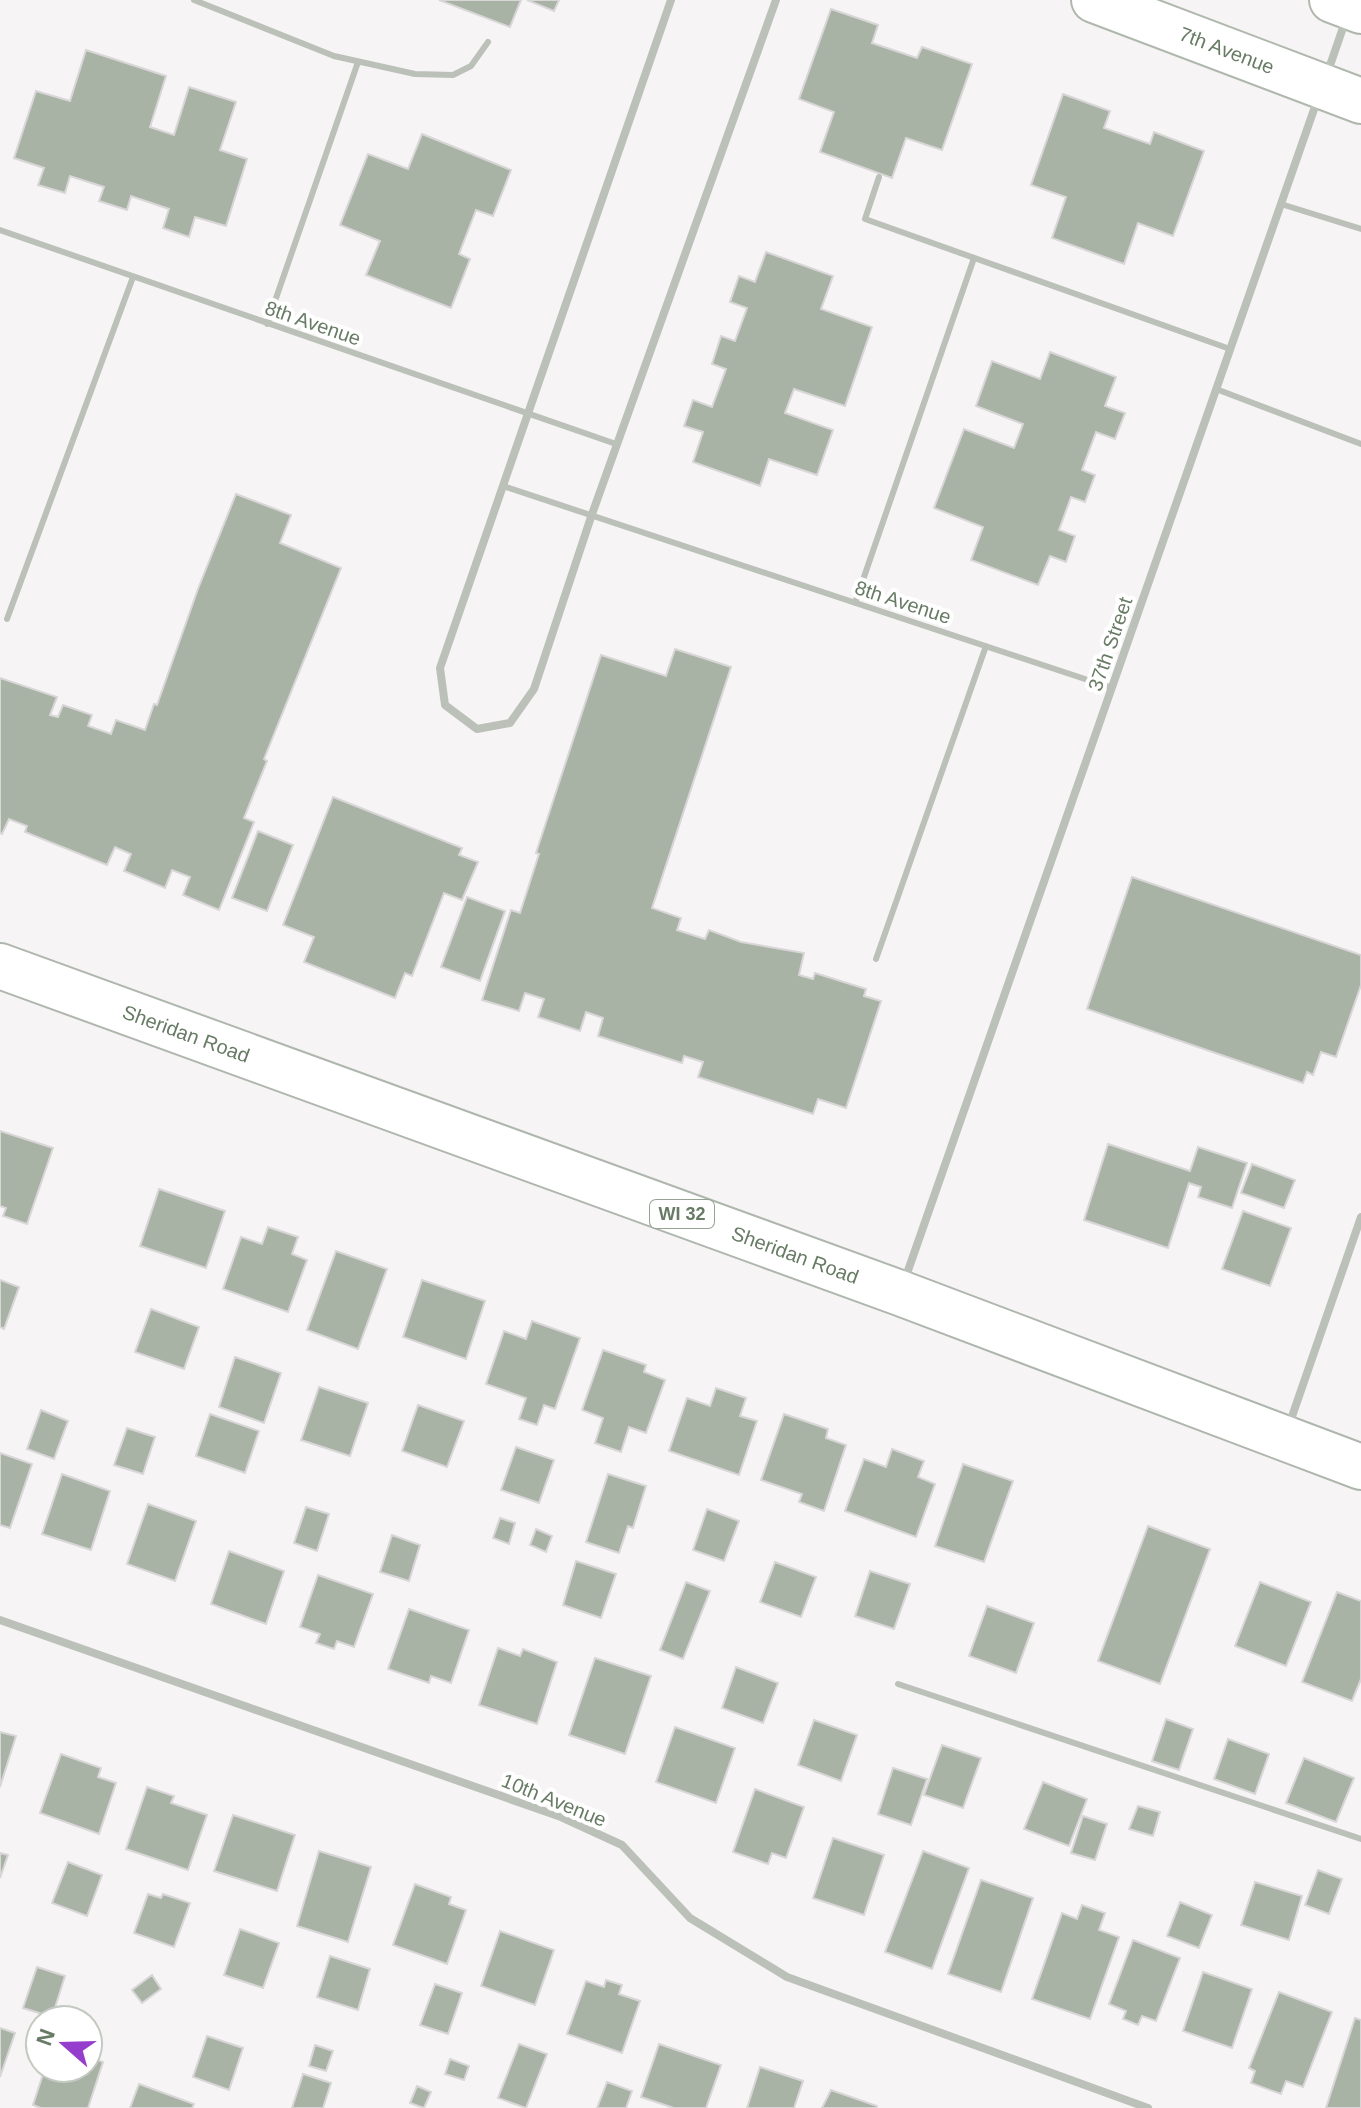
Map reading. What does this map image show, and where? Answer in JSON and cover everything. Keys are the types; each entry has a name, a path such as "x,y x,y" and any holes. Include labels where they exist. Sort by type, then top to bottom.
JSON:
{"main road":[{"name":"7th Avenue","path":"1094,0 1342,94"},
{"name":"Sheridan Road","path":"0,966 900,1293 1361,1467"}],"street":[{"path":"671,0 440,668 445,705 477,729 510,723 534,689 616,444 776,0"},
{"name":"37th Street","path":"900,1293 1281,204 1342,94 1348,6"},
{"path":"1285,1438 1361,1217"},
{"name":"10th Avenue","path":"0,1620 561,1817 622,1845 690,1918 787,1977 1148,2108"}],"lane":[{"path":"194,0 334,56 415,74 453,75 471,66 488,42"},
{"path":"267,324 358,62"},
{"path":"879,177 865,219 1230,349"},
{"path":"1281,204 1361,229"},
{"name":"8th Avenue","path":"0,230 616,444"},
{"path":"855,603 974,258"},
{"path":"7,619 133,277"},
{"path":"1216,389 1361,444"},
{"name":"8th Avenue","path":"503,486 1112,688"},
{"path":"876,959 986,646"},
{"path":"898,1684 1361,1839"}],"building":[{"path":"439,0 521,0 510,27"},
{"path":"527,0 559,0 554,11"},
{"path":"831,9 878,25 872,43 917,58 922,47 972,64 942,150 906,138 892,178 820,152 834,112 799,99"},
{"path":"86,50 166,76 150,127 174,135 189,87 236,102 220,150 247,159 226,226 195,217 189,237 163,228 169,209 131,196 127,210 99,201 104,187 70,176 65,193 38,185 44,168 14,158 36,91 70,101"},
{"path":"1063,94 1110,111 1104,128 1150,144 1154,132 1204,151 1173,236 1138,223 1124,264 1052,238 1066,197 1031,185"},
{"path":"422,134 511,170 493,216 476,210 459,254 470,259 451,308 366,275 380,241 340,225 368,154 408,169"},
{"path":"766,252 833,276 821,309 872,327 845,406 794,389 785,413 833,430 817,475 769,459 760,486 693,462 703,432 684,426 693,400 712,407 726,369 712,364 721,336 735,341 747,308 730,302 739,276 755,282"},
{"path":"1050,352 1116,377 1105,406 1125,413 1115,439 1096,432 1082,470 1095,475 1085,502 1071,497 1059,530 1075,536 1066,562 1050,556 1038,585 971,560 983,527 934,508 964,429 1014,448 1023,424 976,406 992,361 1040,379"},
{"path":"236,494 291,515 280,543 341,568 264,759 267,761 244,818 254,822 219,910 183,895 190,877 172,870 165,888 124,871 131,854 115,847 107,865 25,832 27,826 9,819 0,833 0,678 57,697 50,715 58,717 63,705 92,715 88,726 111,734 116,720 145,730"},
{"path":"675,649 731,667 652,908 681,918 677,930 705,939 709,930 741,942 804,953 799,975 813,979 815,973 866,989 864,996 881,1001 846,1108 818,1099 813,1114 698,1077 703,1062 684,1056 682,1063 598,1036 603,1018 586,1012 580,1031 538,1017 544,999 525,993 519,1011 482,1000 511,910 520,913 539,854 536,853 601,655 666,676"},
{"path":"333,797 462,848 459,855 478,862 462,900 444,893 412,976 405,973 395,998 304,962 314,937 283,925"},
{"path":"258,831 293,845 267,911 232,898"},
{"path":"1132,877 1361,955 1361,985 1336,1057 1321,1052 1313,1075 1307,1072 1303,1083 1087,1009"},
{"path":"467,897 505,911 480,981 441,967"},
{"path":"0,1131 53,1148 27,1224 3,1216 6,1208 0,1206"},
{"path":"1108,1144 1190,1171 1198,1147 1247,1163 1232,1208 1198,1197 1201,1187 1189,1183 1168,1248 1084,1220"},
{"path":"1252,1164 1295,1180 1284,1208 1241,1193"},
{"path":"159,1189 225,1211 206,1268 140,1246"},
{"path":"1243,1211 1291,1228 1270,1286 1222,1269"},
{"path":"268,1227 298,1237 292,1254 307,1260 288,1312 223,1289 241,1237 262,1244"},
{"path":"336,1251 387,1269 358,1349 307,1330"},
{"path":"0,1280 19,1287 4,1329 0,1327"},
{"path":"422,1280 485,1301 466,1359 403,1337"},
{"path":"151,1309 199,1327 184,1369 135,1352"},
{"path":"532,1321 580,1338 555,1409 544,1405 537,1425 519,1419 526,1398 486,1384 504,1331 526,1339"},
{"path":"603,1350 646,1365 644,1372 665,1380 646,1433 629,1427 621,1452 595,1443 603,1418 582,1410"},
{"path":"235,1357 281,1373 264,1423 219,1407"},
{"path":"319,1387 368,1403 350,1456 301,1440"},
{"path":"716,1388 746,1398 740,1416 757,1421 739,1475 669,1451 687,1398 710,1406"},
{"path":"418,1405 464,1421 447,1467 402,1451"},
{"path":"41,1410 68,1421 54,1459 27,1449"},
{"path":"210,1414 259,1431 245,1473 196,1456"},
{"path":"784,1414 828,1429 826,1438 846,1445 824,1511 799,1502 802,1494 761,1480"},
{"path":"127,1428 155,1437 143,1474 114,1465"},
{"path":"516,1447 554,1460 539,1503 501,1490"},
{"path":"892,1449 924,1461 918,1477 935,1484 916,1537 845,1511 864,1459 886,1467"},
{"path":"0,1453 32,1464 10,1528 0,1525"},
{"path":"963,1464 1013,1481 984,1562 935,1546"},
{"path":"62,1474 110,1491 91,1550 42,1534"},
{"path":"608,1474 646,1486 633,1528 628,1526 619,1553 586,1542"},
{"path":"148,1504 196,1521 175,1581 127,1564"},
{"path":"306,1507 329,1514 317,1551 294,1543"},
{"path":"707,1509 739,1521 724,1561 693,1550"},
{"path":"500,1518 515,1523 509,1544 493,1538"},
{"path":"1148,1526 1210,1549 1160,1684 1098,1661"},
{"path":"536,1529 552,1536 546,1552 530,1545"},
{"path":"392,1535 420,1545 409,1581 380,1572"},
{"path":"229,1551 284,1571 266,1624 211,1604"},
{"path":"576,1561 616,1574 601,1618 563,1605"},
{"path":"775,1562 816,1577 801,1617 760,1602"},
{"path":"870,1571 910,1584 894,1629 855,1616"},
{"path":"318,1575 373,1594 354,1647 337,1641 334,1649 316,1643 320,1634 300,1627"},
{"path":"686,1582 710,1591 683,1659 660,1650"},
{"path":"1260,1582 1311,1602 1286,1666 1235,1646"},
{"path":"1337,1592 1361,1601 1361,1679 1352,1701 1302,1682"},
{"path":"987,1606 1034,1623 1016,1673 969,1656"},
{"path":"409,1609 469,1630 451,1683 431,1676 429,1683 388,1669"},
{"path":"498,1648 520,1656 523,1649 557,1662 537,1724 479,1705"},
{"path":"595,1658 651,1676 625,1754 569,1735"},
{"path":"736,1667 778,1683 763,1723 722,1708"},
{"path":"1166,1719 1193,1729 1179,1770 1152,1761"},
{"path":"814,1720 857,1735 841,1781 798,1765"},
{"path":"675,1727 735,1748 716,1803 656,1782"},
{"path":"0,1732 16,1736 0,1787"},
{"path":"1228,1739 1269,1754 1255,1794 1214,1779"},
{"path":"942,1745 981,1758 963,1808 924,1795"},
{"path":"61,1754 101,1768 98,1777 116,1783 99,1834 40,1813"},
{"path":"1304,1758 1354,1778 1336,1822 1286,1803"},
{"path":"893,1768 927,1779 911,1825 878,1814"},
{"path":"1043,1782 1087,1799 1069,1846 1024,1829"},
{"path":"147,1787 174,1796 171,1803 207,1815 188,1870 126,1849"},
{"path":"755,1789 804,1807 786,1858 772,1853 768,1864 733,1852"},
{"path":"1138,1806 1160,1812 1153,1836 1129,1829"},
{"path":"233,1815 295,1835 277,1891 214,1871"},
{"path":"1083,1816 1107,1824 1095,1860 1071,1853"},
{"path":"833,1838 884,1855 864,1915 813,1898"},
{"path":"319,1851 371,1867 348,1942 297,1926"},
{"path":"923,1851 969,1868 932,1969 885,1952"},
{"path":"0,1853 8,1855 0,1878"},
{"path":"68,1862 102,1875 87,1916 52,1903"},
{"path":"1318,1870 1342,1879 1329,1914 1305,1905"},
{"path":"981,1880 1033,1898 1001,1992 948,1974"},
{"path":"1255,1882 1302,1896 1289,1940 1241,1925"},
{"path":"415,1884 451,1897 449,1904 466,1910 447,1964 393,1945"},
{"path":"148,1894 161,1898 163,1894 190,1903 174,1947 134,1933"},
{"path":"1180,1902 1212,1915 1199,1948 1167,1936"},
{"path":"1082,1905 1105,1913 1099,1930 1119,1937 1090,2019 1032,1999 1062,1913 1077,1919"},
{"path":"240,1929 279,1943 263,1988 224,1975"},
{"path":"500,1931 554,1950 535,2005 481,1986"},
{"path":"1133,1940 1180,1958 1156,2021 1142,2016 1138,2025 1123,2019 1126,2011 1109,2004"},
{"path":"330,1956 370,1969 358,2010 317,1997"},
{"path":"37,1967 65,1976 56,2004 24,2004"},
{"path":"1203,1972 1252,1989 1232,2048 1183,2031"},
{"path":"152,1975 161,1989 142,2003 132,1990"},
{"path":"606,1980 622,1985 619,1994 640,2001 622,2053 567,2034 586,1981 604,1987"},
{"path":"435,1984 462,1993 448,2034 420,2025"},
{"path":"1279,1992 1332,2012 1303,2087 1286,2081 1281,2094 1251,2083 1255,2071 1249,2068"},
{"path":"1355,2018 1361,2020 1361,2108 1326,2108"},
{"path":"0,2028 15,2033 0,2077"},
{"path":"207,2036 243,2048 229,2090 193,2077"},
{"path":"519,2044 547,2054 526,2108 498,2098"},
{"path":"659,2044 721,2065 706,2108 674,2108 641,2097"},
{"path":"315,2045 333,2051 326,2071 309,2066"},
{"path":"450,2059 469,2066 464,2080 445,2074"},
{"path":"760,2067 803,2081 794,2108 747,2108"},
{"path":"303,2074 331,2083 323,2108 292,2108"},
{"path":"607,2082 632,2091 626,2108 597,2108"},
{"path":"40,2084 96,2084 88,2108 41,2108 33,2105"},
{"path":"139,2084 194,2104 192,2108 130,2108"},
{"path":"417,2086 431,2092 424,2108 410,2103"},
{"path":"831,2090 877,2106 822,2108"}]}
